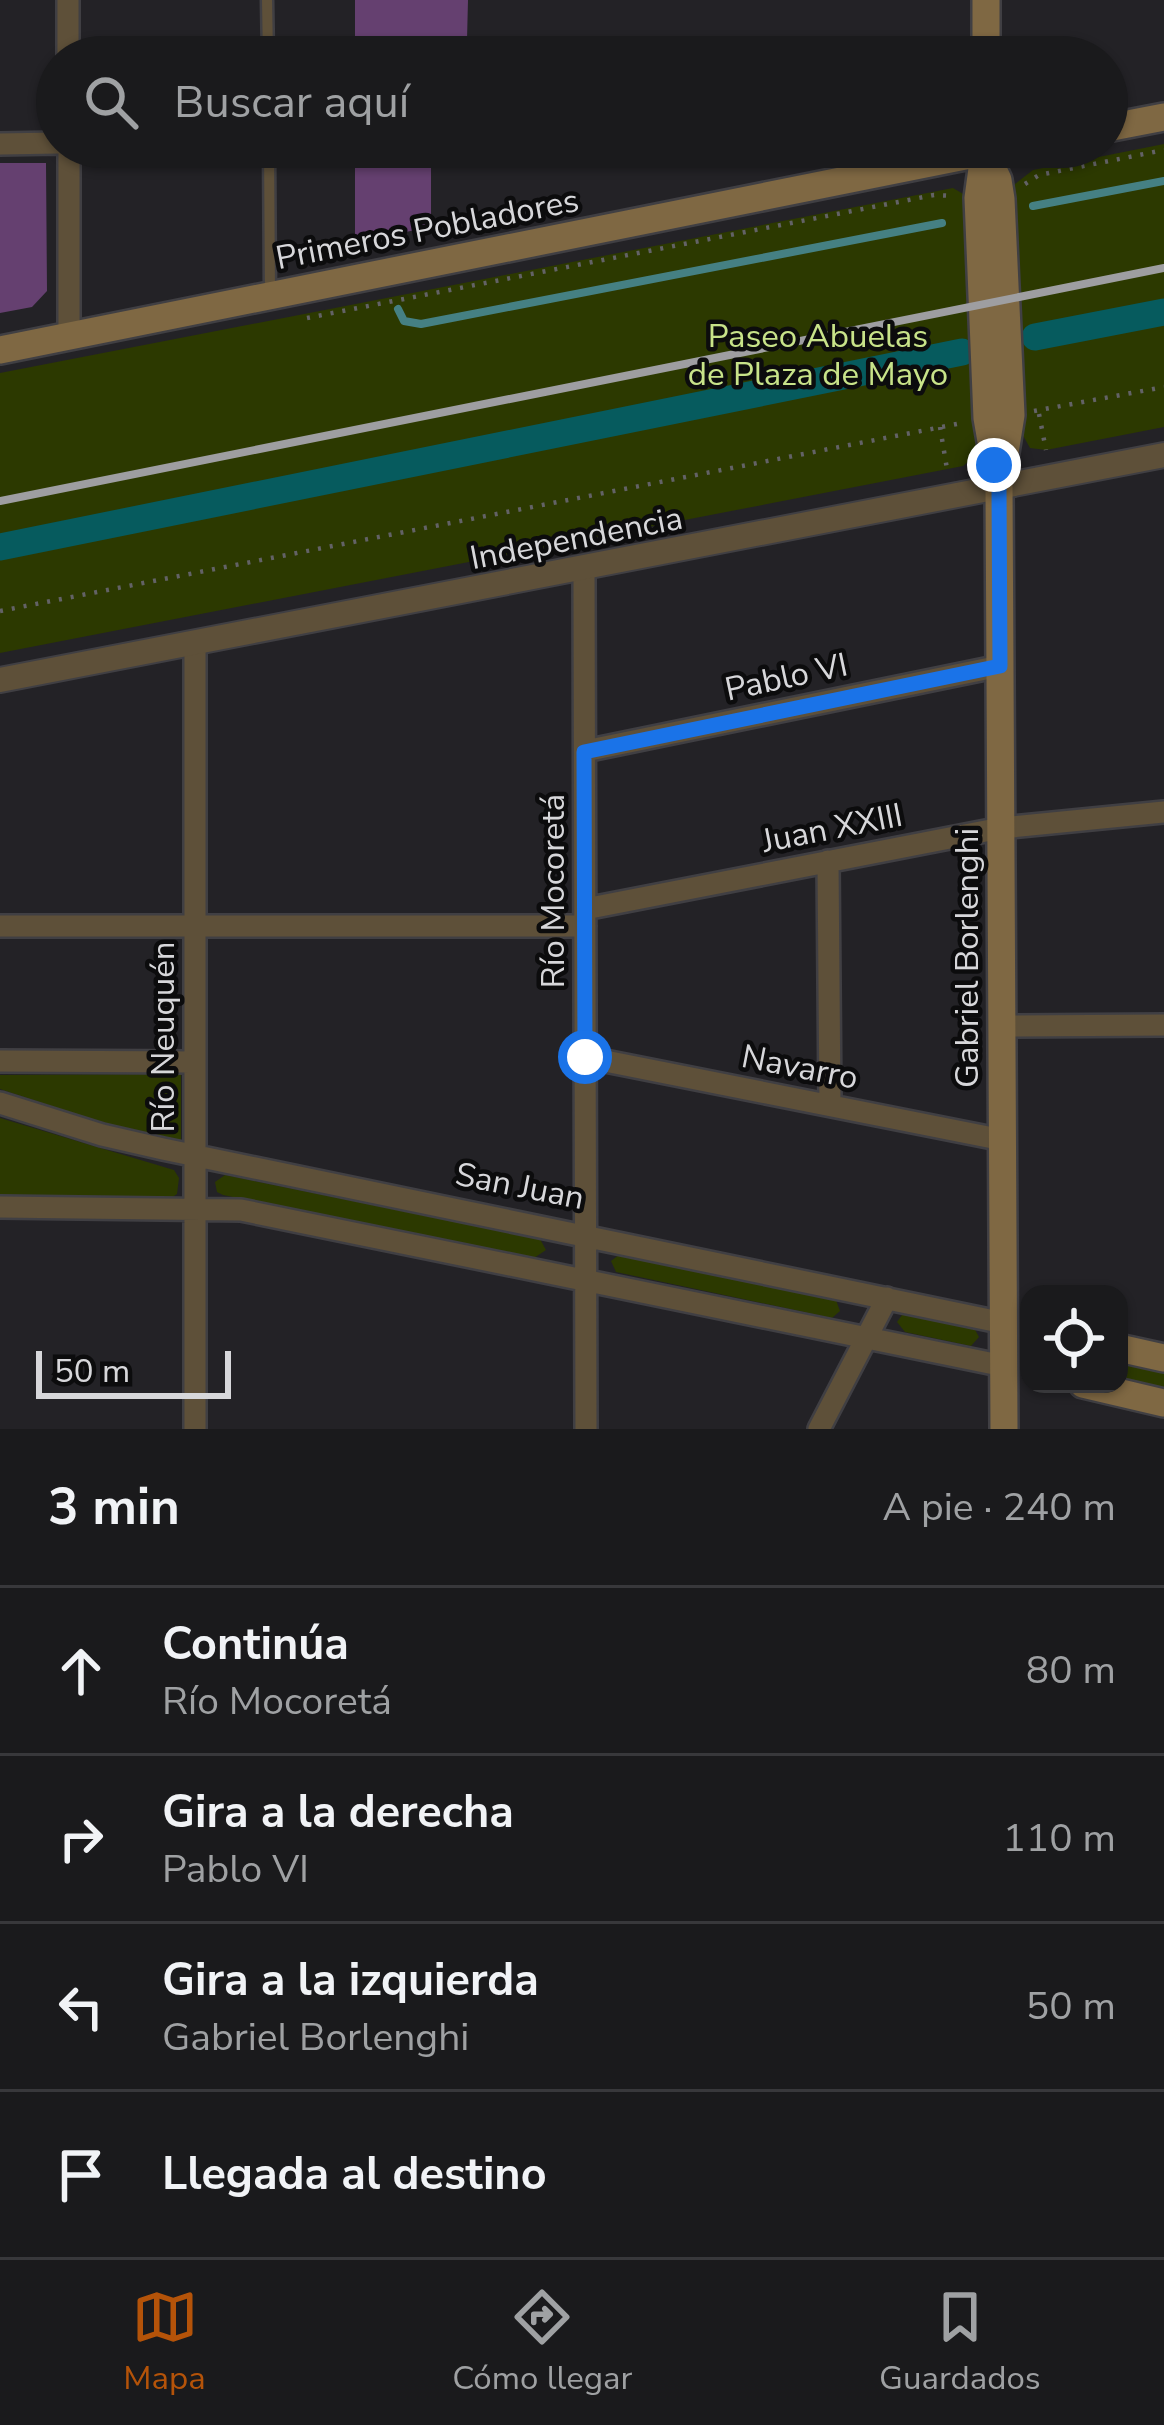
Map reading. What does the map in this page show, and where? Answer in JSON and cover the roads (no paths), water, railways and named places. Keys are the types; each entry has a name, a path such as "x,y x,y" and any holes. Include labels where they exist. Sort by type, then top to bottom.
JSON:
{"main road":[{"path":"986,0 986,36"},
{"path":"1128,124 1164,117"},
{"name":"Primeros Pobladores","path":"0,350 900,168"},
{"name":"Gabriel Borlenghi","path":"988,168 978,198 987,418 999,488 1003,1140 1016,1326 1016,1368 1004,1429"},
{"path":"1128,1350 1164,1358"},
{"path":"1124,1393 1164,1402"}],"street":[{"path":"68,0 68,36"},
{"path":"0,144 36,143"},
{"path":"69,168 69,336"},
{"name":"Independencia","path":"0,680 1164,455"},
{"name":"Río Mocoretá","path":"584,569 586,1429"},
{"name":"Río Neuquén","path":"195,645 195,1429"},
{"name":"Pablo VI","path":"584,752 1000,666"},
{"name":"Juan XXIII","path":"0,926 585,917 1001,827 1164,812"},
{"path":"828,861 830,1106"},
{"path":"1002,1026 1164,1025"},
{"name":"Navarro","path":"585,1057 1003,1140"},
{"path":"0,1061 195,1062"},
{"name":"San Juan","path":"0,1103 102,1136 1016,1326"},
{"path":"0,1208 241,1210 1016,1368"},
{"path":"819,1429 887,1298"}],"lane":[{"path":"267,0 268,36"},
{"path":"268,168 270,296"}],"waterway":[{"path":"1033,206 1164,181"},
{"path":"398,309 404,321 421,324 942,223"},
{"path":"1035,337 1164,312"},
{"path":"0,547 962,352"}],"railway":[{"path":"0,501 1164,268"}],"park label":[{"name":"Paseo Abuelas de Plaza de Mayo","path":"818,354"}]}
